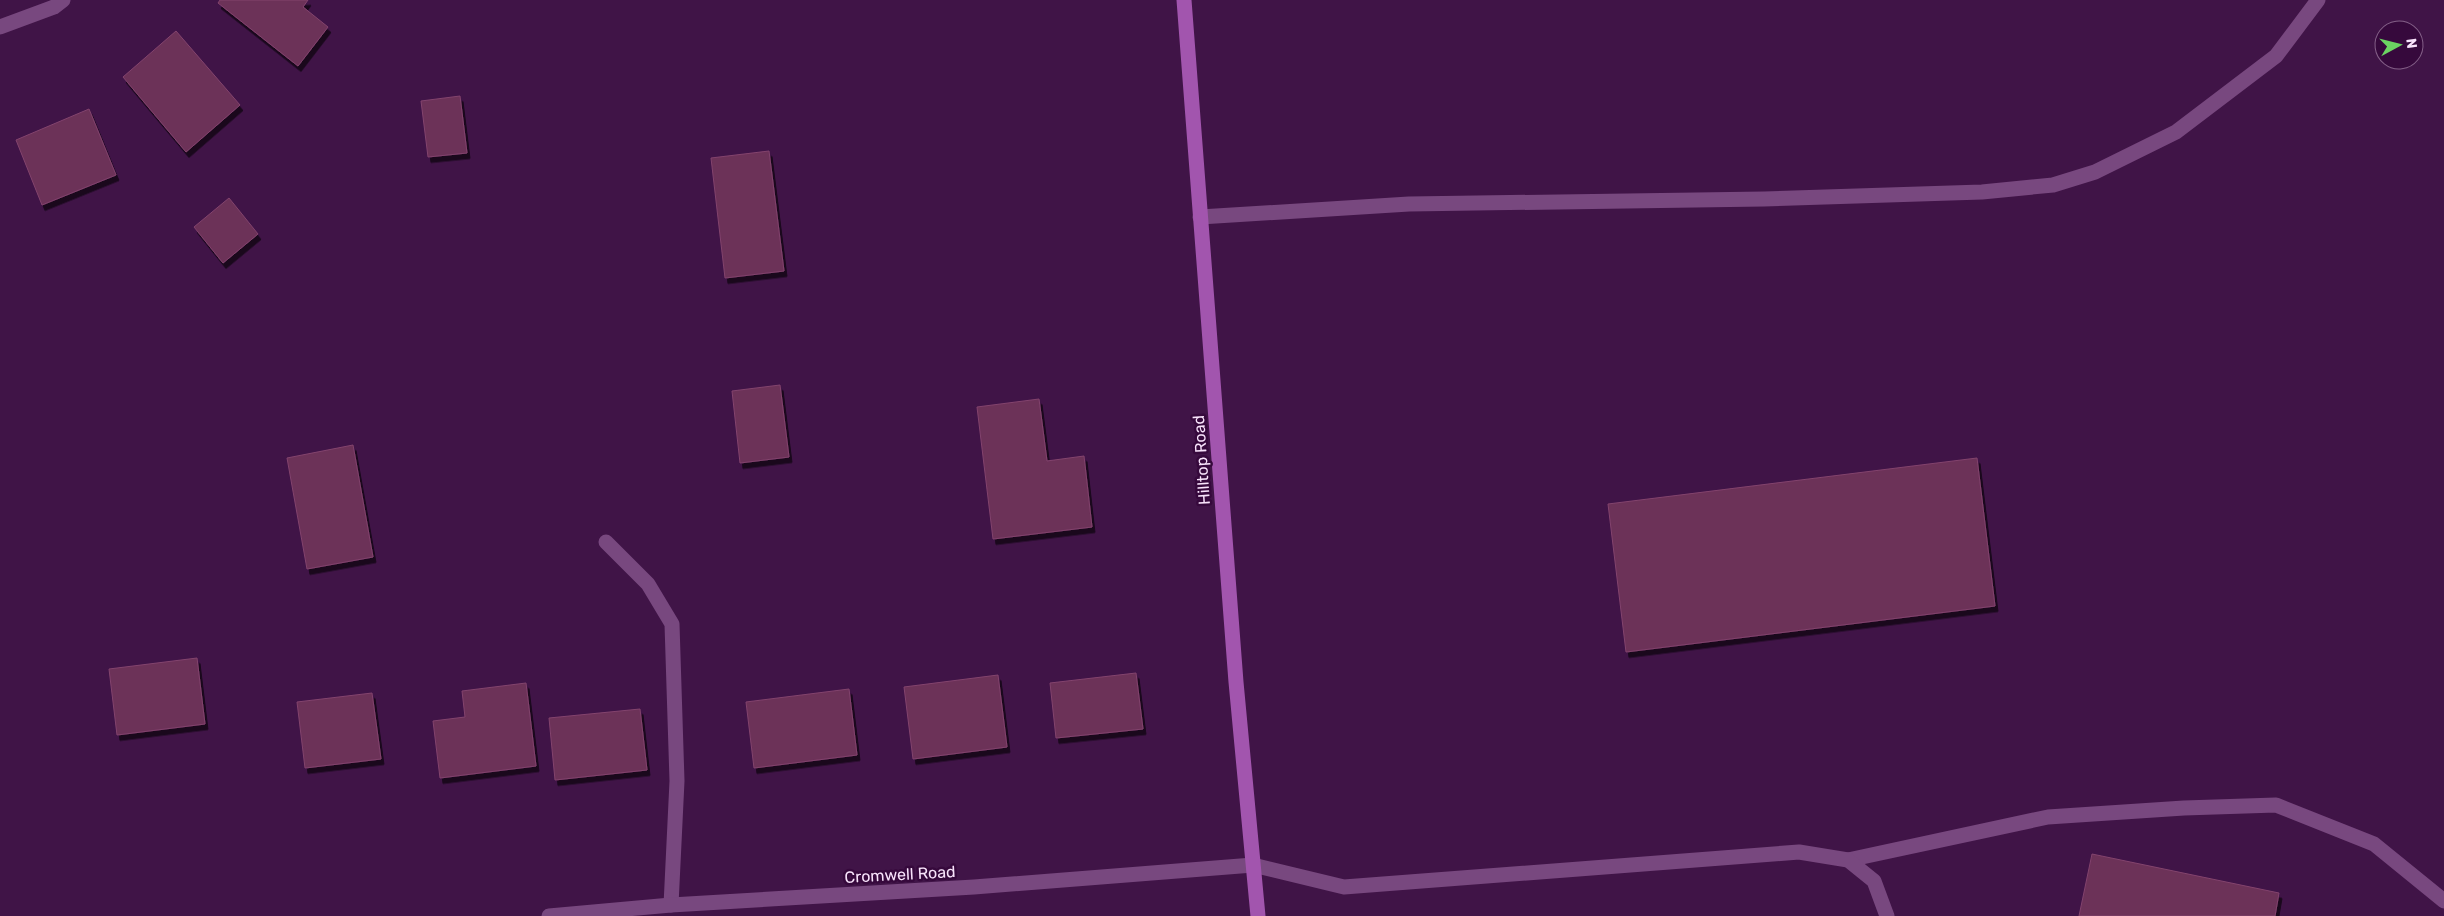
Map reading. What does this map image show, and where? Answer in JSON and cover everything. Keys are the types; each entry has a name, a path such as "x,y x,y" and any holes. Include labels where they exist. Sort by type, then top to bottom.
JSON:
{"main road":[{"name":"Hilltop Road","path":"1184,0 1236,682 1258,916"}],"street":[{"path":"0,27 54,7 63,0"},
{"path":"1200,217 1410,204 1764,199 1982,192 2054,185 2095,172 2176,132 2276,56 2318,0"},
{"path":"606,542 648,584 672,624 677,781 671,905"},
{"path":"1848,860 2048,818 2184,808 2276,806 2374,844 2444,901"},
{"name":"Cromwell Road","path":"549,916 671,905 974,888 1254,865 1344,887 1799,852 1848,860"},
{"path":"1848,860 1874,881 1887,916"}],"building":[{"path":"220,0 308,0 303,7 328,27 298,66 218,3"},
{"path":"176,31 240,105 186,152 123,77"},
{"path":"460,96 467,153 428,157 421,101"},
{"path":"89,109 116,175 42,205 16,140"},
{"path":"769,151 784,271 725,278 711,158"},
{"path":"229,198 258,234 223,263 194,227"},
{"path":"780,385 789,457 740,463 732,391"},
{"path":"1039,399 1047,461 1084,456 1092,527 993,539 977,407"},
{"path":"353,445 373,557 307,569 287,458"},
{"path":"1977,458 1995,606 1626,652 1608,504"},
{"path":"197,658 205,724 117,735 109,669"},
{"path":"1136,673 1143,729 1056,738 1050,683"},
{"path":"998,675 1007,747 913,759 904,687"},
{"path":"526,683 536,766 440,778 433,721 465,717 462,691"},
{"path":"849,689 857,755 754,768 746,702"},
{"path":"372,693 381,759 305,768 297,702"},
{"path":"640,709 647,770 555,780 549,718"},
{"path":"2092,854 2279,893 2275,916 2079,916"}]}
